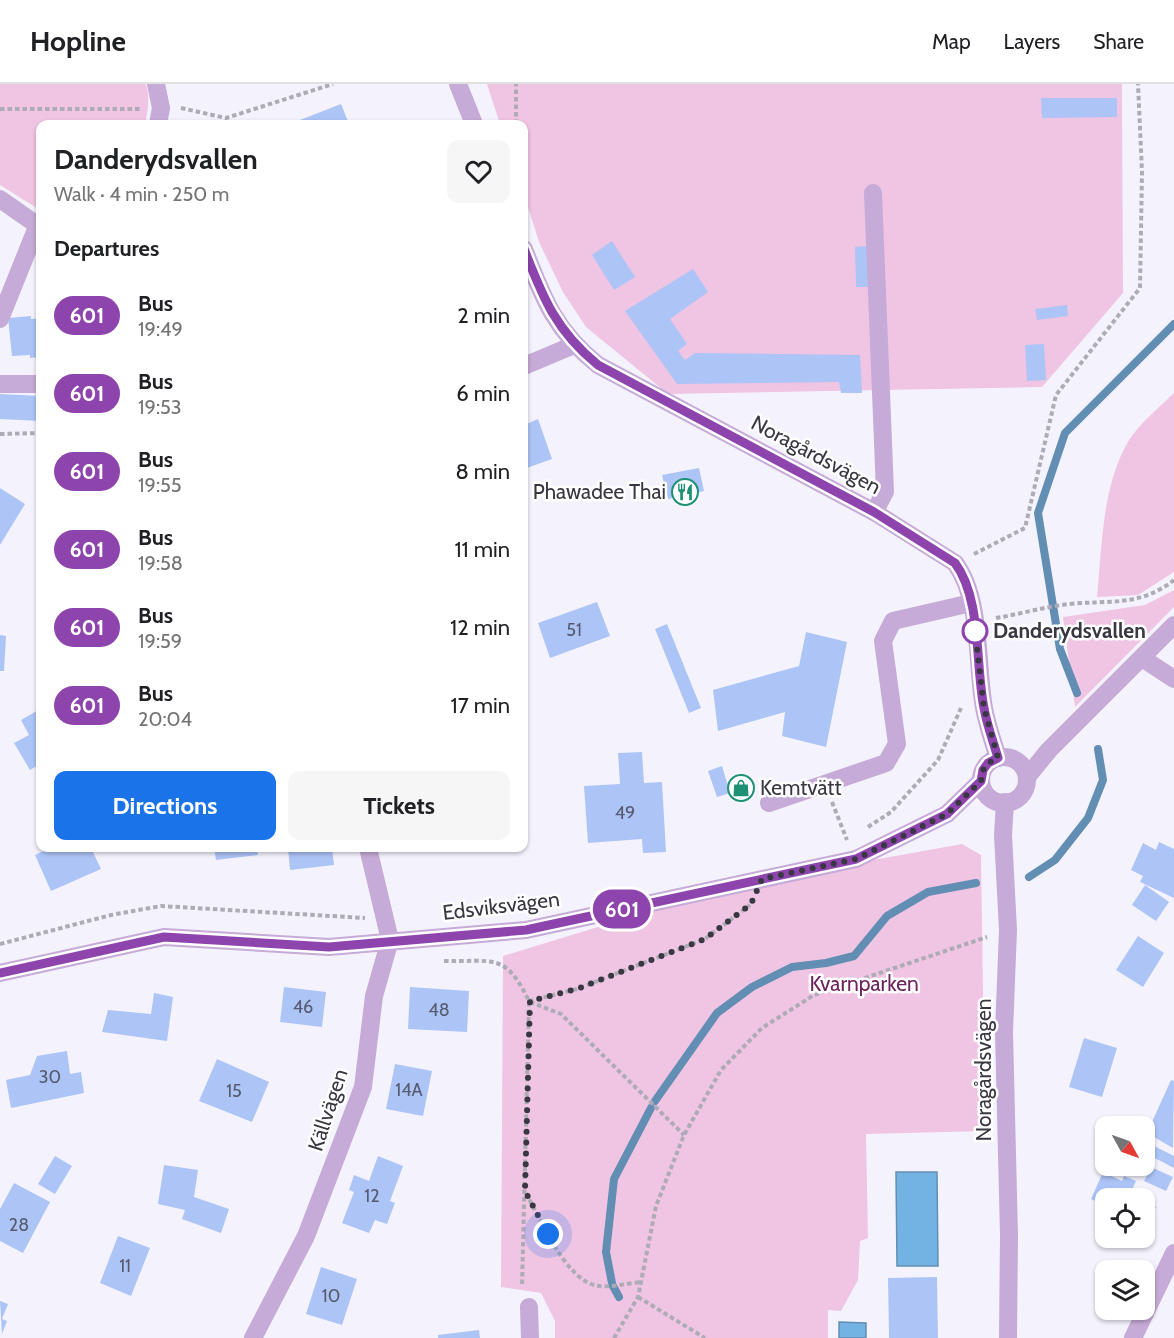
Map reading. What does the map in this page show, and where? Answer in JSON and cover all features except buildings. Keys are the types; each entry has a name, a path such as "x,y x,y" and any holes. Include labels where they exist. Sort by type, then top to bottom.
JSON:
{"street":[{"path":"156,84 160,116"},
{"path":"458,84 472,120"},
{"path":"873,193 885,492 874,512"},
{"path":"0,199 36,225"},
{"path":"0,319 36,234"},
{"name":"Noragårdsvägen","path":"528,259 546,305 573,345 598,365 874,512 955,563"},
{"path":"528,364 573,345"},
{"path":"0,384 36,384"},
{"path":"955,563 964,576 971,603 984,708 998,758"},
{"path":"769,803 886,763 897,744 883,641 893,621 971,603"},
{"path":"1027,777 1017,761 1010,758 998,758 983,770 981,781 988,795 1005,802 1016,799 1023,793 1027,777 1049,750 1174,625"},
{"path":"1142,658 1174,679"},
{"name":"Edsviksvägen","path":"0,973 164,937 329,947 526,930 856,859 947,814 981,781"},
{"name":"Noragårdsvägen","path":"1005,802 1003,835 1008,930 1004,1032 1009,1235 1008,1338"},
{"name":"Källvägen","path":"253,1338 306,1236 363,1087 374,996 390,940 369,852"},
{"path":"1133,1338 1174,1252"},
{"path":"529,1307 530,1338"}],"path":[{"path":"0,110 160,116 191,108 226,117 333,84"},
{"path":"516,84 516,120"},
{"path":"955,563 1025,528 1056,395 1140,288 1142,172 1138,84"},
{"path":"0,434 36,433"},
{"path":"1039,610 1068,604 1134,601 1161,590 1174,580"},
{"path":"865,829 891,812 938,759 961,712 960,701"},
{"path":"826,784 847,840"},
{"path":"837,844 856,835"},
{"path":"530,1001 577,989 705,939 751,904 762,879"},
{"path":"0,944 111,915 161,906 385,919"},
{"path":"614,1338 638,1297 656,1206 684,1135 721,1070 762,1028 814,995 1008,930"},
{"path":"441,961 499,962 517,976 530,1001 522,1290 529,1307"},
{"path":"530,1001 561,1014 684,1135"},
{"path":"525,1191 548,1234 575,1274 595,1286 641,1282"},
{"path":"638,1297 705,1338"}],"green space":[{"path":"0,84 146,84 148,104 146,120 36,120 36,208 0,185"},
{"path":"487,84 1122,84 1123,293 1042,387 668,394 586,327 563,292 539,242 528,207 528,120 499,120"},
{"path":"1174,393 1174,572 1138,595 1097,597 1102,537 1113,476 1129,440 1150,415"},
{"path":"1174,590 1174,607 1075,707 1063,617 1145,605"},
{"name":"Kvarnparken","path":"962,844 981,855 985,1131 866,1134 868,1238 860,1241 858,1280 841,1311 828,1310 828,1338 555,1338 555,1321 541,1293 501,1287 503,956 735,885"}],"water":[{"path":"896,1172 937,1172 938,1266 897,1266"},
{"path":"839,1322 866,1323 866,1338 839,1338"}],"waterway":[{"path":"1077,693 1060,649 1038,513 1065,433 1174,324"},
{"path":"1029,877 1055,860 1088,818 1103,780 1098,749"},
{"path":"655,1101 717,1013 752,987 792,967 826,963 854,956 887,916 928,892 976,883"},
{"path":"612,1283 606,1252 614,1179 651,1108"},
{"path":"613,1286 619,1297"}],"bus line":[{"name":"601","path":"0,973 164,937 329,947 526,930 856,859 947,814 981,781 983,770 988,763 998,758 984,708 971,603 964,576 955,563 874,512 598,365 573,345 546,305 528,259"}],"place":[{"name":"Phawadee Thai","path":"685,492"},
{"name":"Danderydsvallen","path":"975,631"},
{"name":"Kemtvätt","path":"741,788"}],"route":[{"path":"548,1234 525,1191 530,1001 577,989 705,939 751,904 762,879 856,859 947,814 981,781 983,770 988,763 998,758 984,708 974,622 975,631"}]}
